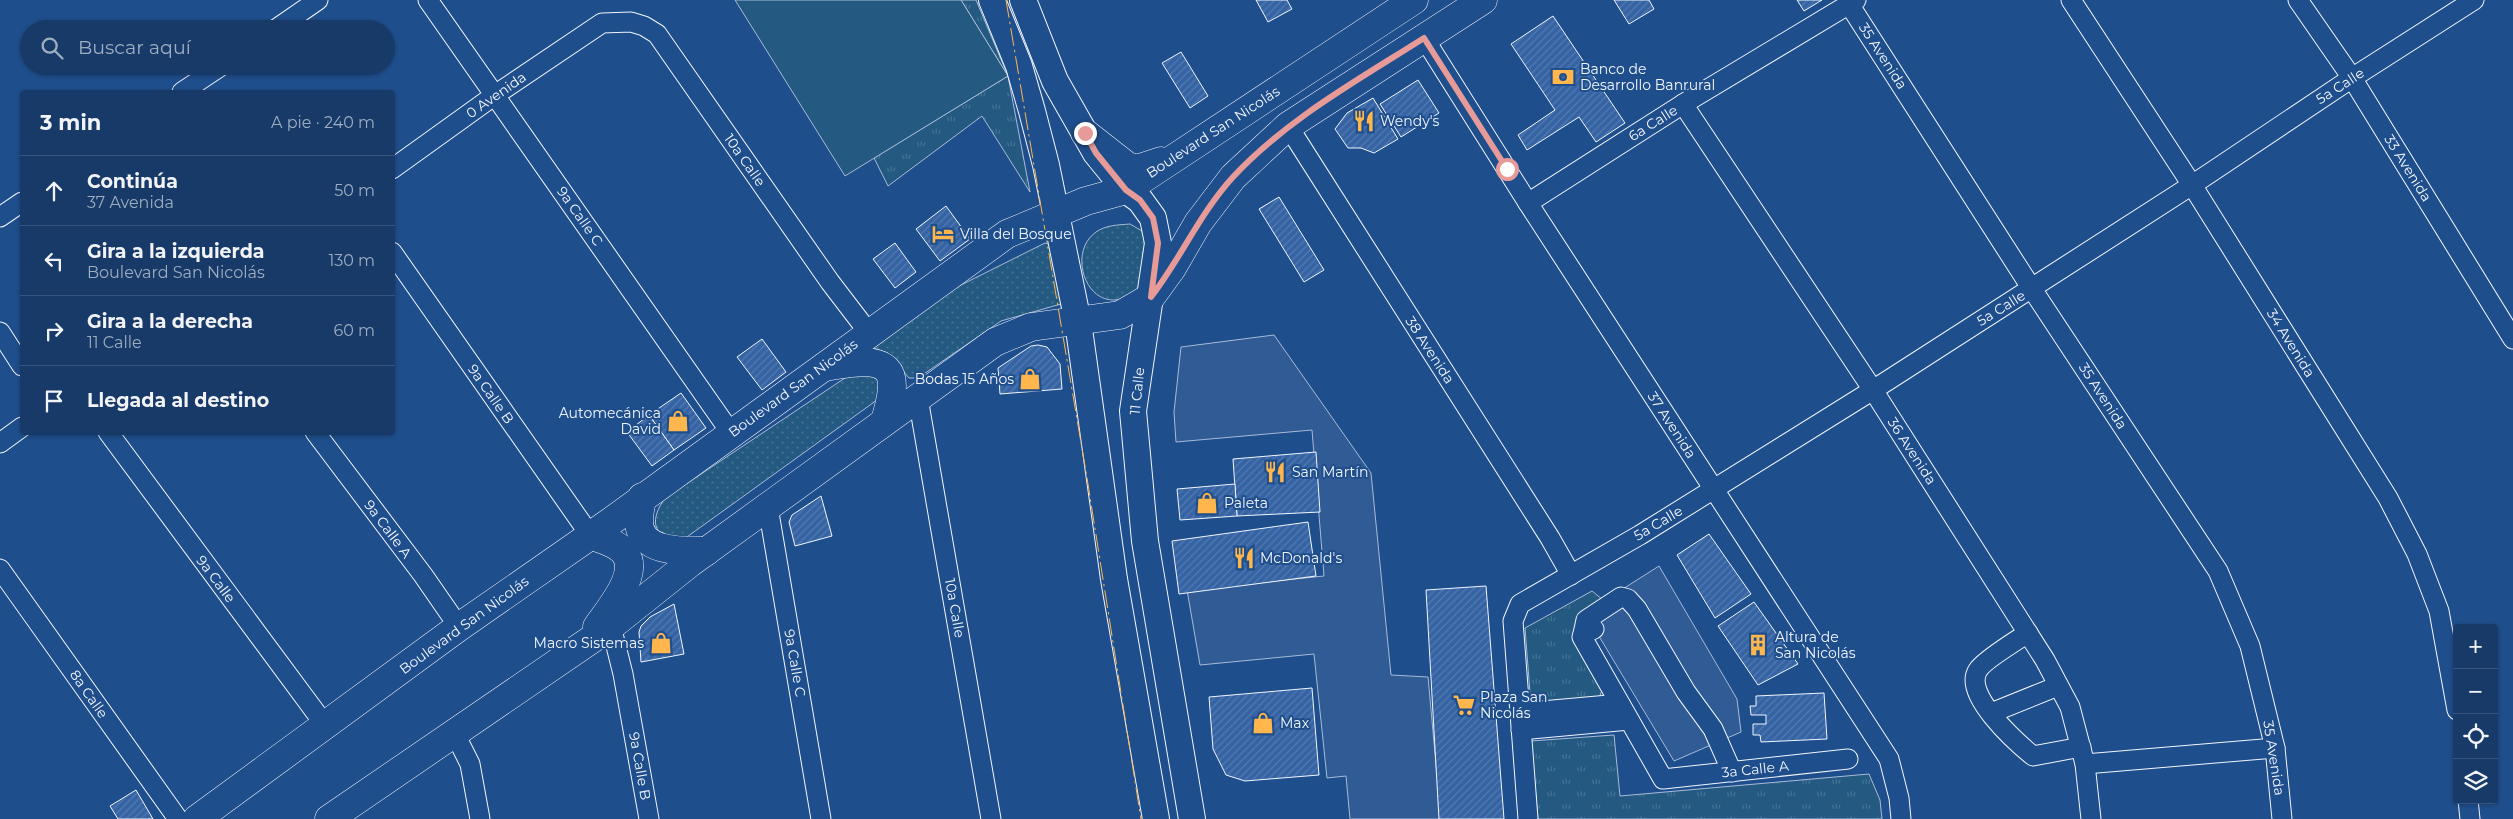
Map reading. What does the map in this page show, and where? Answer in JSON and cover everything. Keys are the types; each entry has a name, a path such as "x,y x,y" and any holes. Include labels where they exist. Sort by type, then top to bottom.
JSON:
{"main road":[{"path":"992,0 1019,66 1046,165 1054,213 1078,322 1114,579 1156,819"},
{"name":"11 Calle","path":"1023,0 1055,81 1096,153 1126,190 1140,200 1153,218 1158,243 1134,411 1137,460 1145,542 1192,819"},
{"path":"329,819 600,632 995,342 1031,327 1120,315 1151,297 1172,268 1198,223 1233,177 1288,126 1483,0"},
{"name":"Boulevard San Nicolás","path":"197,819 459,628 1008,234 1086,201 1126,190 1402,3"},
{"path":"1085,133 1127,166 1137,169 1186,150"},
{"path":"821,367 869,362 885,368 891,376 892,388 885,421"},
{"path":"642,497 639,523 642,532 650,541 663,549 678,552 708,551"},
{"path":"590,535 622,550 629,559 629,574 600,632"}],"street":[{"path":"289,20 318,0"},
{"name":"9a Calle C","path":"428,0 731,433"},
{"name":"34 Avenida","path":"2071,0 2192,186 2388,498 2416,554 2438,611 2453,689"},
{"name":"33 Avenida","path":"2298,0 2352,78 2513,339"},
{"name":"5a Calle","path":"1520,722 1513,621 1520,604 1538,591 1571,575 1713,490 1873,390 2192,186 2352,78 2474,0"},
{"name":"6a Calle","path":"1528,203 1683,104 1853,2"},
{"name":"35 Avenida","path":"1853,2 2032,289 2218,572 2250,646 2275,748 2282,819"},
{"name":"10a Calle","path":"602,23 631,22 644,26 657,34 830,282 869,333"},
{"name":"0 Avenida","path":"395,167 495,95 602,23"},
{"name":"37 Avenida","path":"1424,38 1713,490 1889,759 1899,798 1901,819"},
{"path":"185,90 208,75"},
{"name":"36 Avenida","path":"1683,104 1873,390 2028,632 2070,707 2083,756 2091,819"},
{"name":"38 Avenida","path":"1288,126 1550,538 1571,575"},
{"path":"0,217 20,203"},
{"name":"9a Calle B","path":"395,256 590,535"},
{"path":"0,332 20,363"},
{"name":"10a Calle","path":"918,398 992,819"},
{"path":"0,443 20,428"},
{"name":"9a Calle","path":"110,435 325,725"},
{"name":"9a Calle A","path":"317,435 423,575 459,628"},
{"name":"9a Calle C","path":"768,507 822,819"},
{"name":"8a Calle","path":"0,569 178,819"},
{"path":"1520,722 1629,720 1582,637 1589,631 1586,620 1621,598 1628,599 1637,609 1686,692 1713,729 1732,772"},
{"name":"9a Calle B","path":"600,632 623,674 649,819"},
{"path":"2028,632 1978,669 1974,679 1981,699 1991,713 2012,740 2033,756 2083,756 2275,748"},
{"path":"1991,713 2058,686"},
{"path":"1520,722 1620,704"},
{"name":"3a Calle A","path":"1629,720 1663,779 1848,759"},
{"path":"1520,722 1528,819"},
{"path":"454,732 470,764 480,819"},
{"path":"2468,804 2470,819"}],"green space":[{"path":"735,0 961,0 1008,76 845,176"},
{"path":"961,0 976,0 1008,76"},
{"path":"1008,76 1030,192 982,116 888,186 874,158"},
{"path":"1130,224 1142,231 1147,247 1138,290 1122,299 1107,299 1096,294 1087,283 1083,270 1082,256 1086,243 1096,232 1108,227"},
{"path":"1045,243 1052,245 1061,304 1001,321 918,378 909,378 888,353 871,347 951,290"},
{"path":"867,372 877,378 881,391 877,400 680,542 670,540 659,531 656,526 657,513 665,498 845,378 853,374"},
{"path":"1592,591 1603,600 1585,613 1602,690 1598,701 1531,706 1525,628"},
{"path":"1614,735 1620,796 1869,774 1880,800 1882,819 1538,819 1531,741"}],"shaded area":[{"path":"1274,335 1371,473 1391,675 1428,677 1441,819 1350,819 1346,776 1327,778 1314,654 1200,665 1187,590 1324,576 1312,430 1176,442 1174,412 1181,347"},
{"path":"1659,566 1737,699 1741,732 1674,761 1585,613"}],"building":[{"path":"1256,0 1287,0 1292,9 1268,22"},
{"path":"1614,0 1649,0 1654,9 1629,24"},
{"path":"1797,0 1822,0 1804,11"},
{"name":"Banco de Desarrollo Banrural","path":"1553,16 1625,123 1596,142 1579,117 1527,150 1518,135 1555,110 1511,44"},
{"path":"1181,52 1208,96 1190,108 1162,63"},
{"path":"1418,80 1439,113 1401,137 1380,104"},
{"name":"Wendy's","path":"1373,98 1398,139 1374,153 1361,148 1348,148 1335,129 1347,113"},
{"path":"1279,197 1324,270 1304,282 1259,209"},
{"name":"Villa del Bosque","path":"946,206 970,239 940,261 916,229"},
{"path":"895,243 916,272 895,288 873,259"},
{"path":"762,339 786,372 762,390 737,357"},
{"name":"Bodas 15 Años","path":"1031,346 1047,347 1060,364 1062,389 1000,394 998,368"},
{"name":"Automecánica David","path":"681,393 706,428 674,450 649,415"},
{"path":"649,415 674,450 652,466 627,432"},
{"name":"San Martín","path":"1316,452 1320,512 1237,516 1233,459"},
{"name":"Paleta","path":"1235,484 1237,516 1180,520 1177,489"},
{"path":"821,496 832,536 795,546 789,522 792,515"},
{"name":"McDonald's","path":"1308,522 1316,576 1179,594 1172,541"},
{"path":"1709,534 1751,594 1715,618 1677,555"},
{"name":"Plaza San Nicolás","path":"1486,586 1504,819 1439,819 1426,590"},
{"name":"Altura de San Nicolás","path":"1754,602 1798,664 1758,685 1718,626"},
{"name":"Macro Sistemas","path":"674,604 684,654 641,662 639,632 641,626 650,617"},
{"name":"Max","path":"1312,688 1319,775 1245,781 1226,775 1213,749 1209,697"},
{"name":"Altura de San Nicolás","path":"1824,693 1827,739 1761,742 1760,735 1753,735 1753,724 1766,724 1766,715 1751,715 1750,706 1756,706 1756,696"},
{"path":"136,790 153,819 118,819 110,806"}],"power":[{"path":"1006,0 1087,478 1141,819"}],"place":[{"name":"Banco de Desarrollo Banrural","path":"1563,77"},
{"name":"Wendy's","path":"1364,121"},
{"name":"Villa del Bosque","path":"943,234"},
{"name":"Bodas 15 Años","path":"1030,379"},
{"name":"Automecánica David","path":"678,421"},
{"name":"San Martín","path":"1275,472"},
{"name":"Paleta","path":"1207,503"},
{"name":"McDonald's","path":"1244,558"},
{"name":"Macro Sistemas","path":"661,643"},
{"name":"Altura de San Nicolás","path":"1758,645"},
{"name":"Plaza San Nicolás","path":"1464,705"},
{"name":"Max","path":"1263,723"}],"route":[{"path":"1085,133 1096,153 1126,190 1140,200 1153,218 1158,243 1151,297 1172,268 1198,223 1233,177 1288,126 1424,38 1507,169"}]}
